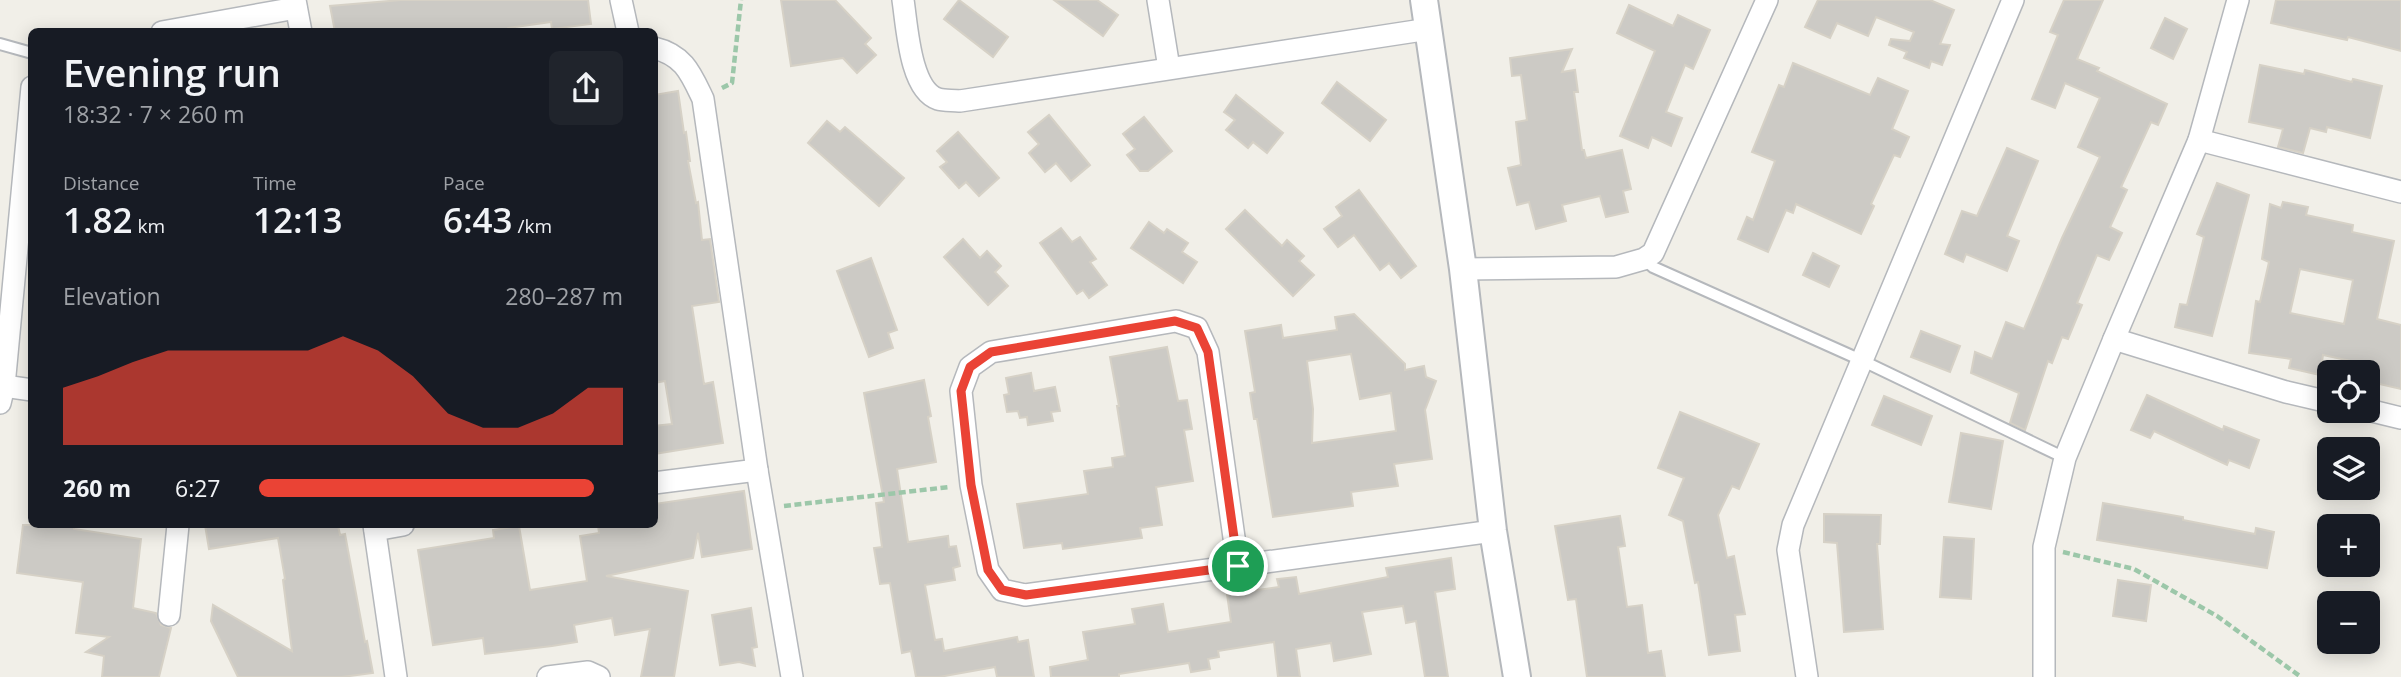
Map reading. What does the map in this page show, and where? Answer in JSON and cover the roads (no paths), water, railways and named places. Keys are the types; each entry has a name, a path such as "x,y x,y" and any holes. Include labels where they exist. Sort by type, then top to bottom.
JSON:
{"street":[{"path":"621,0 627,28"},
{"path":"903,0 912,58 922,86 937,99 960,101 1429,29"},
{"path":"1158,0 1169,68"},
{"path":"1424,0 1463,269 1493,531 1517,677"},
{"path":"1463,269 1616,267 1653,253 1767,0"},
{"path":"1807,677 1788,550 1793,525 2013,0"},
{"path":"2044,677 2044,547 2065,457 2113,338 2199,140 2238,0"},
{"path":"181,28 295,4 300,28"},
{"path":"658,49 686,64 703,99 763,509 792,677"},
{"path":"2199,140 2401,192"},
{"path":"28,168 26,208 7,265 2,395 28,391"},
{"path":"1238,566 1208,352 1197,328 1175,321 991,352 970,367 961,391 971,485 988,570 1002,590 1026,595 1238,566 1493,531"},
{"path":"2113,338 2286,392 2317,398"},
{"path":"2380,413 2401,418"},
{"path":"658,483 757,470"},
{"path":"169,615 178,528"},
{"path":"375,528 396,677"},
{"path":"548,677 588,672 599,677"}],"lane":[{"path":"0,44 28,52"},
{"path":"1644,258 1653,267 1861,360 2065,457"}]}
